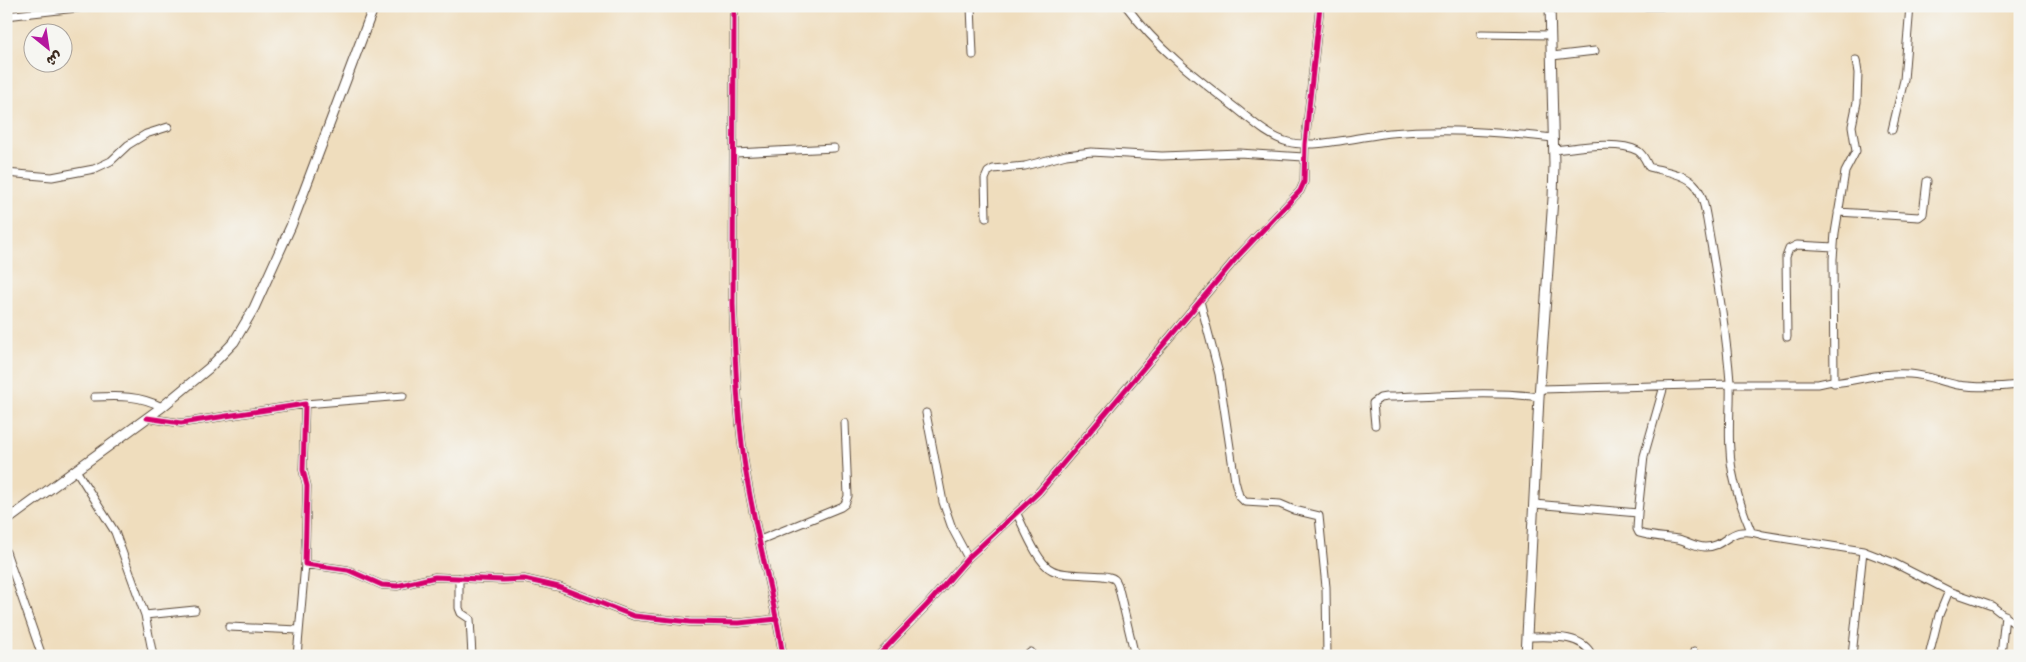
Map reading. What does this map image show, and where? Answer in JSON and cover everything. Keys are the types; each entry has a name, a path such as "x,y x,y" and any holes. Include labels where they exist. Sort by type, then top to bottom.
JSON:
{"street":[{"path":"6,16 94,6"},
{"path":"6,521 162,407 222,356 234,342 250,315 291,226 374,6"},
{"path":"734,6 734,344 744,460 777,619 782,656"},
{"path":"971,6 973,55"},
{"path":"1126,6 1165,52 1190,73 1267,131 1288,142 1305,144 1389,133 1436,130 1498,132 1553,138"},
{"path":"878,656 886,653 968,558 1039,492 1256,236 1300,191 1304,182 1305,144 1320,6"},
{"path":"1526,656 1540,393 1553,198 1550,6"},
{"path":"1646,6 1662,6"},
{"path":"1892,130 1904,80 1910,6"},
{"path":"1481,34 1551,35"},
{"path":"1552,56 1595,51"},
{"path":"1834,383 1832,296 1834,247 1845,172 1856,151 1852,126 1857,102 1858,73 1856,60"},
{"path":"6,173 52,177 94,169 111,161 128,145 146,134 168,127"},
{"path":"1553,150 1615,146 1630,148 1643,155 1649,167 1683,178 1696,186 1703,203 1715,269 1730,384 1729,434 1732,467 1739,500 1751,531"},
{"path":"735,153 834,148"},
{"path":"986,218 985,179 991,170 1025,166 1078,153 1102,151 1173,156 1239,153 1304,157"},
{"path":"1838,212 1919,218 1923,210 1927,181"},
{"path":"1787,337 1786,258 1789,249 1797,245 1834,247"},
{"path":"1200,301 1219,374 1234,481 1238,496 1245,502 1280,504 1294,510 1319,516 1326,587 1327,656"},
{"path":"1375,424 1373,403 1386,396 1484,392 1540,393 1730,384 1818,384 1832,381 1834,383 1877,374 1903,373 1961,385 2020,386"},
{"path":"1664,386 1644,456 1638,513 1639,533 1678,539 1700,546 1713,546 1739,531 1751,531 1763,535 1863,551 1894,563 1949,591 1992,606 2020,628"},
{"path":"94,397 124,396 138,398 162,407"},
{"path":"147,418 181,423 305,404 403,396"},
{"path":"297,656 305,564 307,486 303,470 305,404"},
{"path":"926,413 943,502 952,528 968,558"},
{"path":"760,540 845,504 848,496 845,423"},
{"path":"76,470 115,532 145,615 153,656"},
{"path":"1534,504 1638,513"},
{"path":"1017,514 1038,555 1051,570 1073,574 1108,576 1115,580 1119,589 1135,656"},
{"path":"1852,656 1863,551"},
{"path":"6,552 42,656"},
{"path":"305,564 348,570 382,585 396,586 435,578 503,580 524,578 559,587 634,616 690,622 739,623 777,619"},
{"path":"459,578 458,608 461,613 470,618 472,656"},
{"path":"1929,656 1939,615 1949,591"},
{"path":"145,615 196,610"},
{"path":"2001,656 2005,615"},
{"path":"229,627 299,630"},
{"path":"1527,637 1554,637 1578,641 1584,645 1592,656"}],"cycle path":[{"path":"734,6 733,304 738,402 748,485 783,656"},
{"path":"878,656 927,605 968,558 1039,492 1239,255 1300,191 1304,182 1305,144 1320,6"},
{"path":"147,418 181,423 305,404 303,470 307,486 305,564 348,570 382,585 397,586 435,577 524,579 559,587 634,616 690,622 739,623 777,619"}]}
